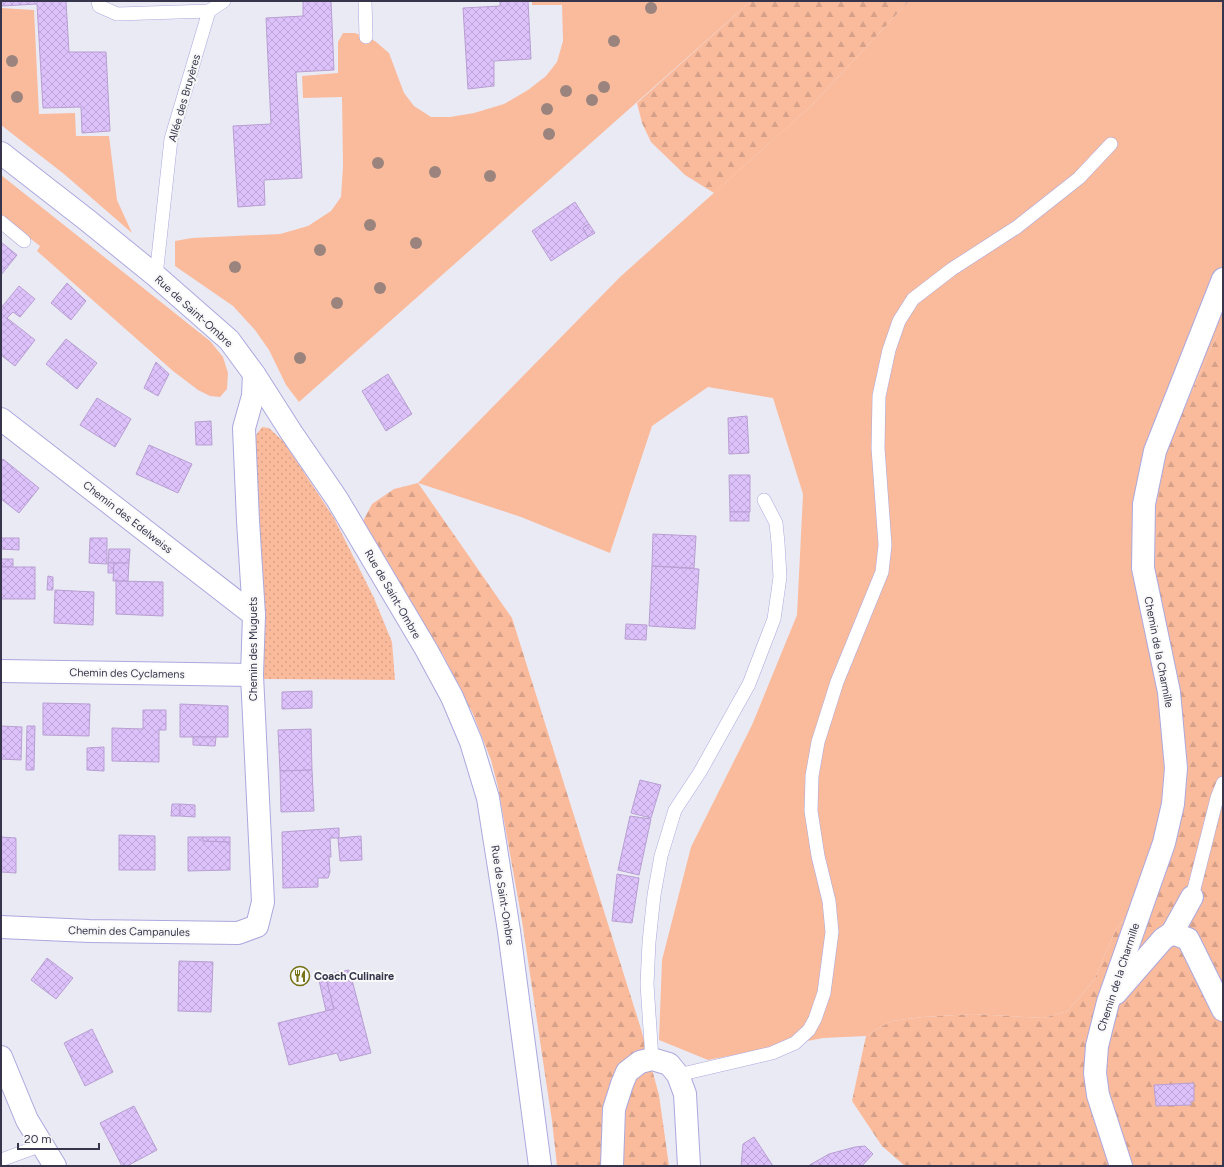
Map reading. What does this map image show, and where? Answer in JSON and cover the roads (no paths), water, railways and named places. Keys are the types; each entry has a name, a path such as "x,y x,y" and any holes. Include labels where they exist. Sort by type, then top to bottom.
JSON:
{"street":[{"name":"Rue de Saint-Ombre","path":"1,153 156,276 229,340 254,374 291,432 346,512 448,690 471,742 488,798 509,931 540,1166"},
{"name":"Chemin de la Charmille","path":"1121,1166 1098,1095 1095,1073 1097,1046 1108,1002 1164,843 1173,804 1176,768 1168,692 1143,568 1144,504 1155,452 1223,279"},
{"name":"Chemin des Muguets","path":"254,374 253,396 244,428 254,615 252,675 263,902 257,926"},
{"name":"Chemin des Edelweiss","path":"1,419 254,615"},
{"name":"Chemin des Cyclamens","path":"1,671 252,675"},
{"path":"1108,1002 1163,939 1172,933 1192,897"},
{"name":"Chemin des Campanules","path":"1,927 89,931 238,933 257,926"},
{"path":"1172,933 1188,939 1223,1010"},
{"path":"1,1057 28,1120 55,1166"},
{"path":"612,1166 614,1109 622,1084 627,1072 640,1062 652,1059 670,1064 678,1075 685,1094 688,1166"}],"lane":[{"path":"98,1 99,6 117,14 209,11 224,1"},
{"path":"365,1 366,37"},
{"name":"Allée des Bruyères","path":"156,276 171,140 209,11"},
{"path":"678,1075 772,1053 795,1043 809,1030 815,1019 824,993 832,932 829,901 818,856 811,811 812,776 818,742 837,682 882,572 885,545 878,448 879,396 889,350 899,321 912,299 952,268 1017,227 1079,178 1111,144"},
{"path":"1,222 24,241"},
{"path":"652,1059 647,984 649,942 654,895 661,856 674,810 700,772 749,684 774,619 780,577 776,523 764,500"},
{"path":"1192,897 1216,798 1223,783"},
{"path":"1,1160 42,1145"}],"place":[{"name":"Coach Culinaire","path":"300,976"}]}
